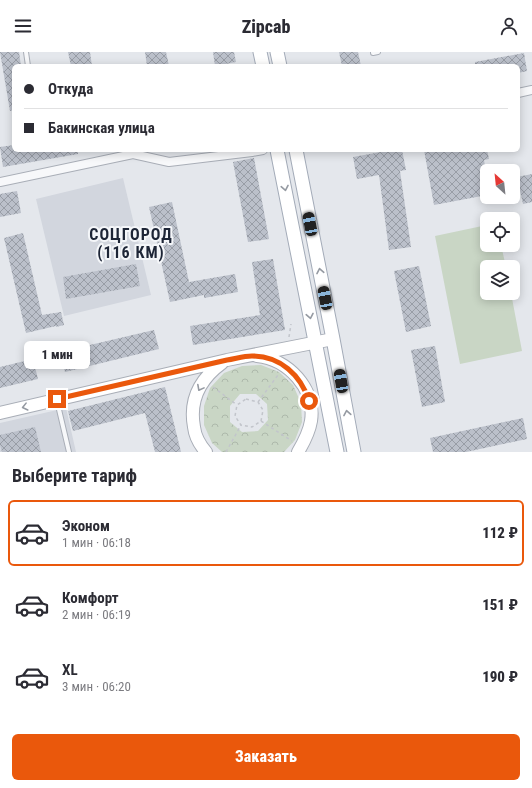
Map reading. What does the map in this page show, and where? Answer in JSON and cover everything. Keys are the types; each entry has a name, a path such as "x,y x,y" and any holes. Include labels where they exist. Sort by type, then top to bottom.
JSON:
{"main road":[{"path":"260,52 263,64"},
{"path":"277,52 280,64"},
{"path":"277,152 337,452"},
{"path":"296,152 333,338 352,452"},
{"path":"0,413 227,360 316,343 333,338"},
{"path":"250,356 268,358 284,365 292,371 307,392 312,419 307,437 300,449"},
{"path":"206,452 198,440 195,431 193,421 194,399 209,374 227,360"}],"street":[{"path":"520,93 532,90"},
{"path":"0,182 139,153 169,162 252,152"}],"lane":[{"path":"26,52 28,64"},
{"path":"373,52 378,52"},
{"path":"57,399 70,452"}],"path":[{"path":"209,385 237,405"},
{"path":"246,399 258,402 263,410 261,420 252,427 241,425 235,416 237,405 246,399"},
{"path":"261,420 300,449"},
{"path":"226,452 241,425"}],"shaded area":[{"path":"123,178 151,295 64,316 36,199"},
{"path":"66,408 76,452 0,452 0,423"}],"green space":[{"path":"480,226 480,252 503,252 504,260 480,260 480,300 512,300 522,351 460,364 435,236"},
{"path":"261,365 279,372 293,385 301,403 302,422 295,440 284,452 222,452 212,443 204,425 204,406 210,388 224,373 242,366","holes":["240,394 256,394 267,404 268,420 258,431 242,432 230,422 230,406"]}],"building":[{"path":"0,52 19,52 21,64 12,64 12,110 10,111"},
{"path":"68,52 90,52 92,64 71,64"},
{"path":"145,52 166,52 169,64 147,64"},
{"path":"213,52 234,52 236,62 215,64"},
{"path":"339,52 358,52 361,64 342,64"},
{"path":"524,53 527,71 520,73 520,64 475,64 475,62"},
{"path":"12,145 12,152 78,152 78,154 3,167 0,147"},
{"path":"381,152 402,152 406,170 400,171 411,247 389,250 379,175 357,179 353,157"},
{"path":"424,152 487,152 489,159 484,160 485,164 480,164 480,196 434,205"},
{"path":"254,158 269,239 248,242 233,162"},
{"path":"532,174 532,202 523,204 520,190 520,176"},
{"path":"17,191 21,213 0,217 0,194"},
{"path":"172,202 189,282 235,274 238,292 204,298 204,295 170,302 149,207"},
{"path":"23,233 42,315 61,312 64,325 26,333 4,238"},
{"path":"273,259 285,330 193,345 190,326 260,315 252,262"},
{"path":"136,264 140,286 66,299 63,277"},
{"path":"419,266 431,326 406,332 394,271"},
{"path":"154,330 159,349 65,372 60,352"},
{"path":"435,346 445,402 422,407 411,350"},
{"path":"33,359 38,379 0,388 0,367"},
{"path":"165,387 181,452 155,452 145,413 73,431 68,411"},
{"path":"523,418 527,439 466,452 433,452 430,438"},
{"path":"35,427 41,452 2,452 0,435"}],"district":[{"name":"СОЦГОРОД (116 КМ)","path":"131,243"}],"route":[{"path":"57,399 250,356 268,358 284,365 292,371 298,377 307,392 309,401"}]}
